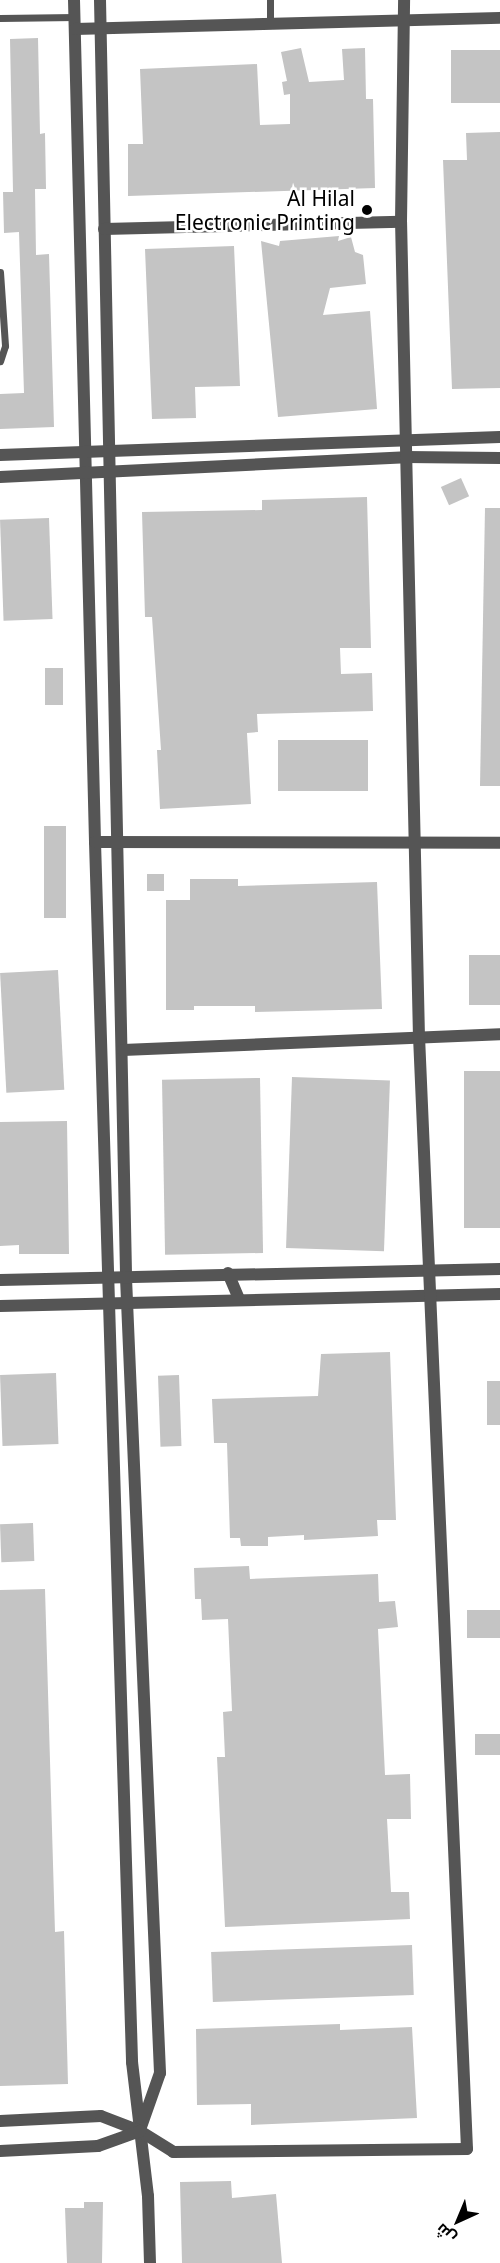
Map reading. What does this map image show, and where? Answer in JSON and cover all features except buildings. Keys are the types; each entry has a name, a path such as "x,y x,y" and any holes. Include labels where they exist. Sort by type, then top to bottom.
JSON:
{"street":[{"path":"74,0 95,842 132,2050 148,2196 150,2263"},
{"path":"100,0 115,843 123,1050 126,1278 160,2073 140,2131"},
{"path":"0,2121 101,2116 140,2131 173,2152 467,2149 432,1296 418,1038 416,845 401,222 404,0"},
{"path":"75,23 101,28 500,18"},
{"path":"104,229 401,222"},
{"path":"0,455 85,453 107,449 500,437"},
{"path":"405,440 427,457"},
{"path":"0,477 85,476 406,457 500,458"},
{"path":"95,842 416,845 500,843"},
{"path":"123,1050 500,1034"},
{"path":"0,1280 500,1269"},
{"path":"228,1274 239,1299"},
{"path":"0,1306 500,1294"},
{"path":"0,2151 98,2146 140,2131"}],"lane":[{"path":"270,0 270,25"},
{"path":"0,18 75,23"},
{"path":"0,272 5,346 0,361"}],"place":[{"name":"Al Hilal Electronic Printing","path":"367,210"}]}
